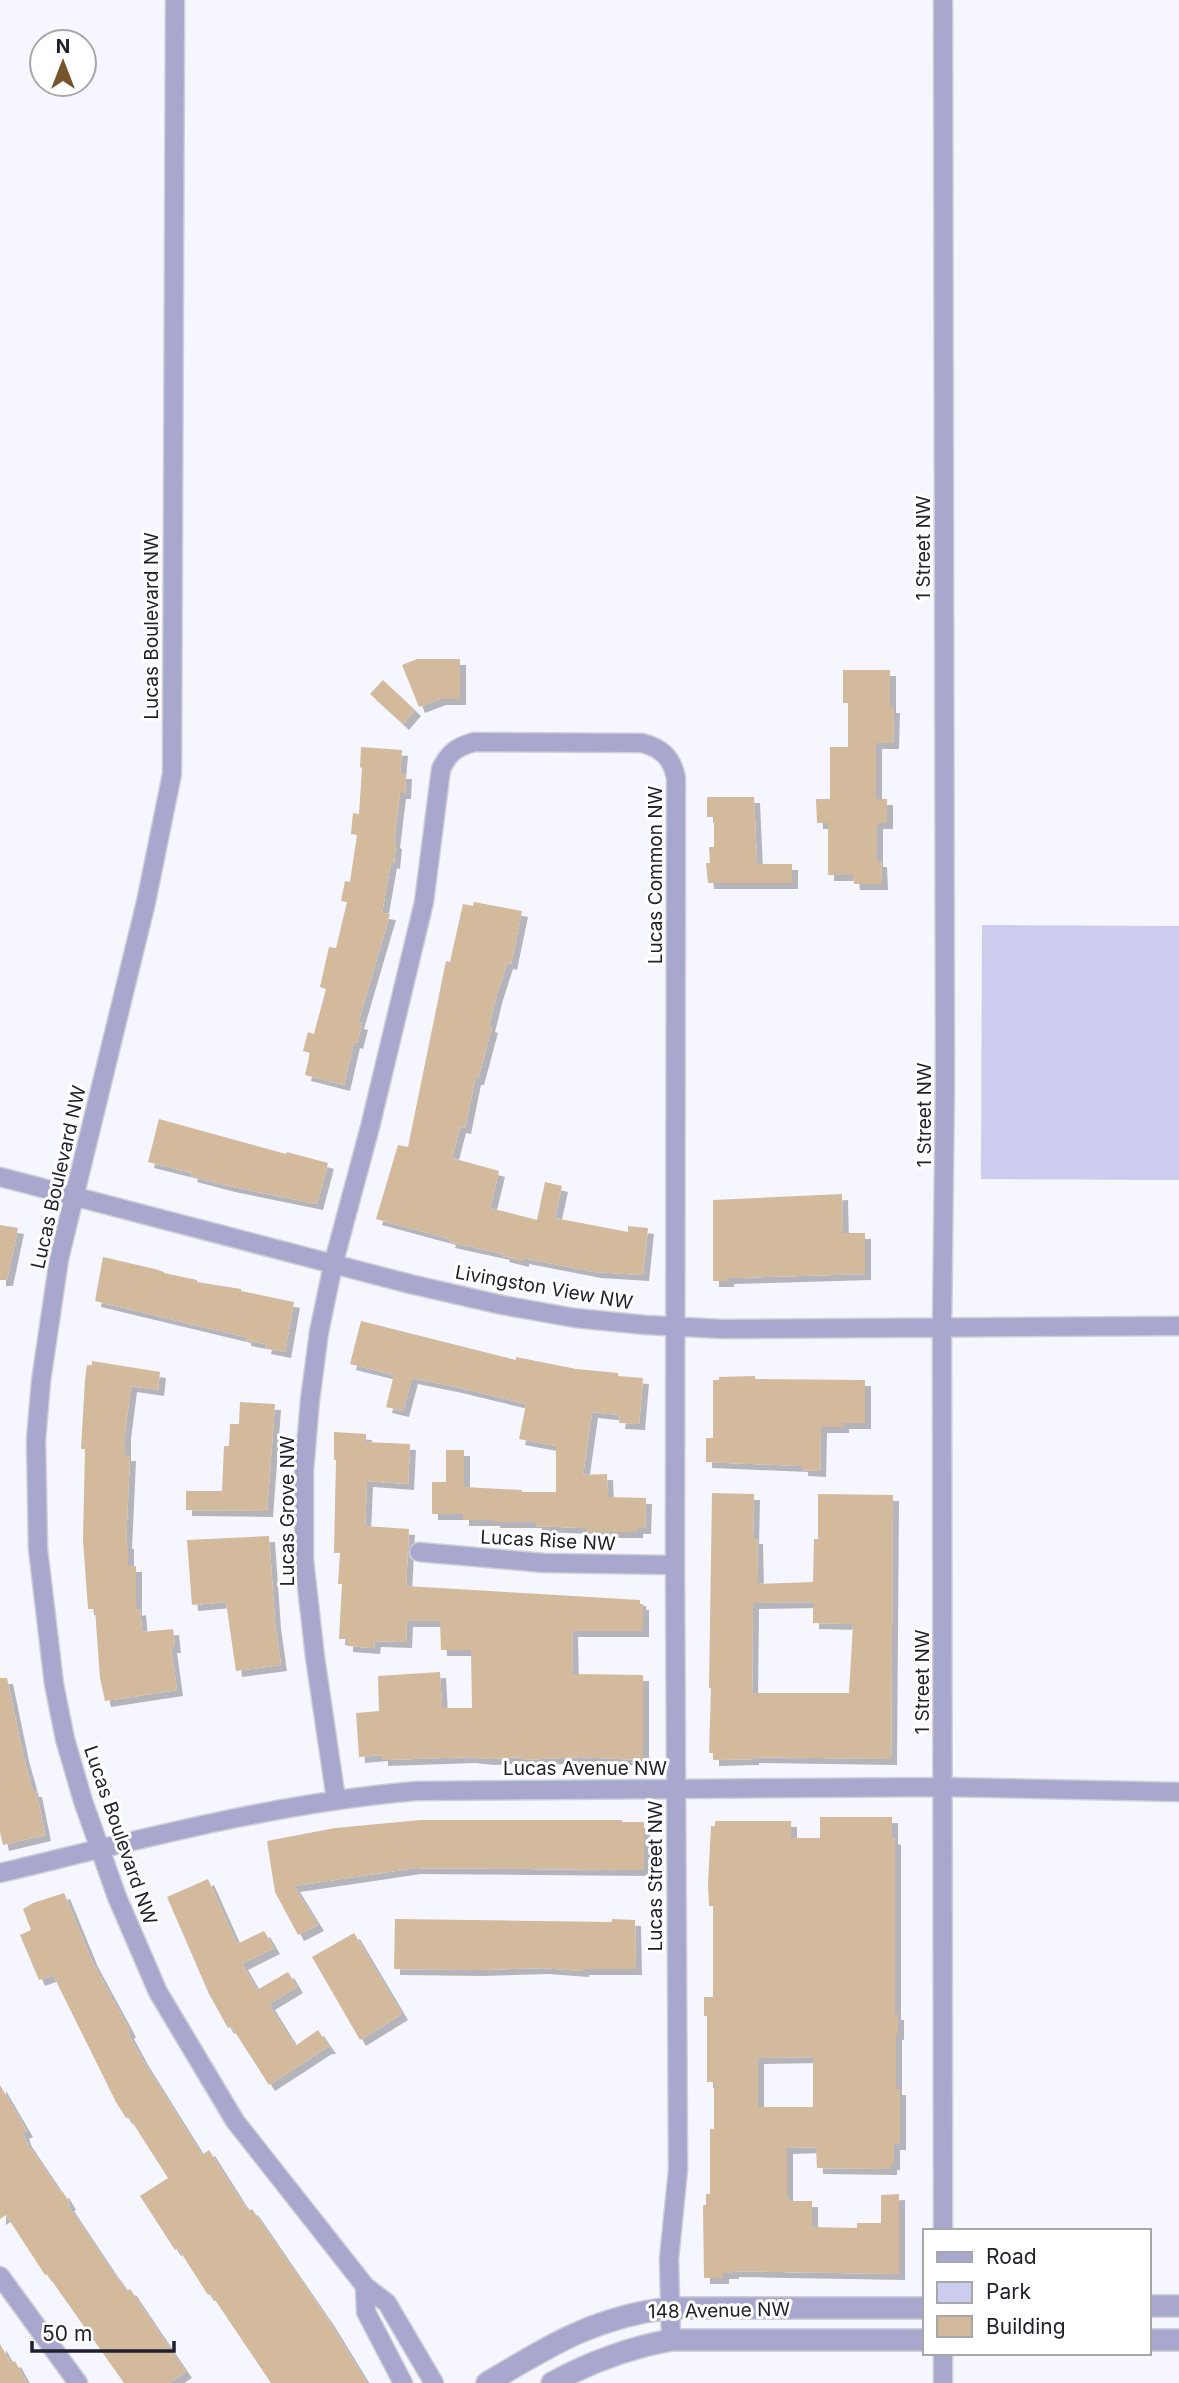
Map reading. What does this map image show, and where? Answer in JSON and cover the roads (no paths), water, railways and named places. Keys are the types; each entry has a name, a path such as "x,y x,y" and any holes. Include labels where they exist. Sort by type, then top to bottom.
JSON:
{"street":[{"name":"Lucas Boulevard NW","path":"175,0 172,774 146,902 59,1258 41,1381 36,1440 36,1496 44,1616 65,1739 83,1801 117,1897 159,1992 235,2121 365,2286 387,2303 434,2383"},
{"name":"1 Street NW","path":"943,0 943,2229"},
{"name":"Lucas Common NW","path":"333,1265 419,923 438,809 439,782 447,757 454,749 474,742 642,743 663,752 670,760 676,778 676,1327"},
{"name":"Livingston View NW","path":"0,1177 333,1265 514,1307 575,1318 723,1329 1179,1326"},
{"name":"Lucas Grove NW","path":"333,1265 319,1332 310,1400 304,1471 304,1560 336,1799"},
{"name":"Lucas Street NW","path":"671,2340 669,2259 678,2170 676,1327"},
{"name":"Lucas Rise NW","path":"419,1552 544,1563 675,1565"},
{"name":"Lucas Avenue NW","path":"0,1872 276,1809 336,1799 416,1791 943,1787 1179,1792"},
{"path":"0,2276 78,2383"},
{"name":"Lucas Boulevard NW","path":"365,2286 366,2312 403,2383"},
{"path":"1151,2306 1179,2306"},
{"name":"148 Avenue NW","path":"487,2383 581,2330 622,2316 670,2308 923,2308"},
{"name":"148 Avenue NW","path":"552,2383 608,2356 671,2340 923,2340"},
{"path":"1151,2340 1179,2340"},
{"path":"943,2355 943,2383"}]}
